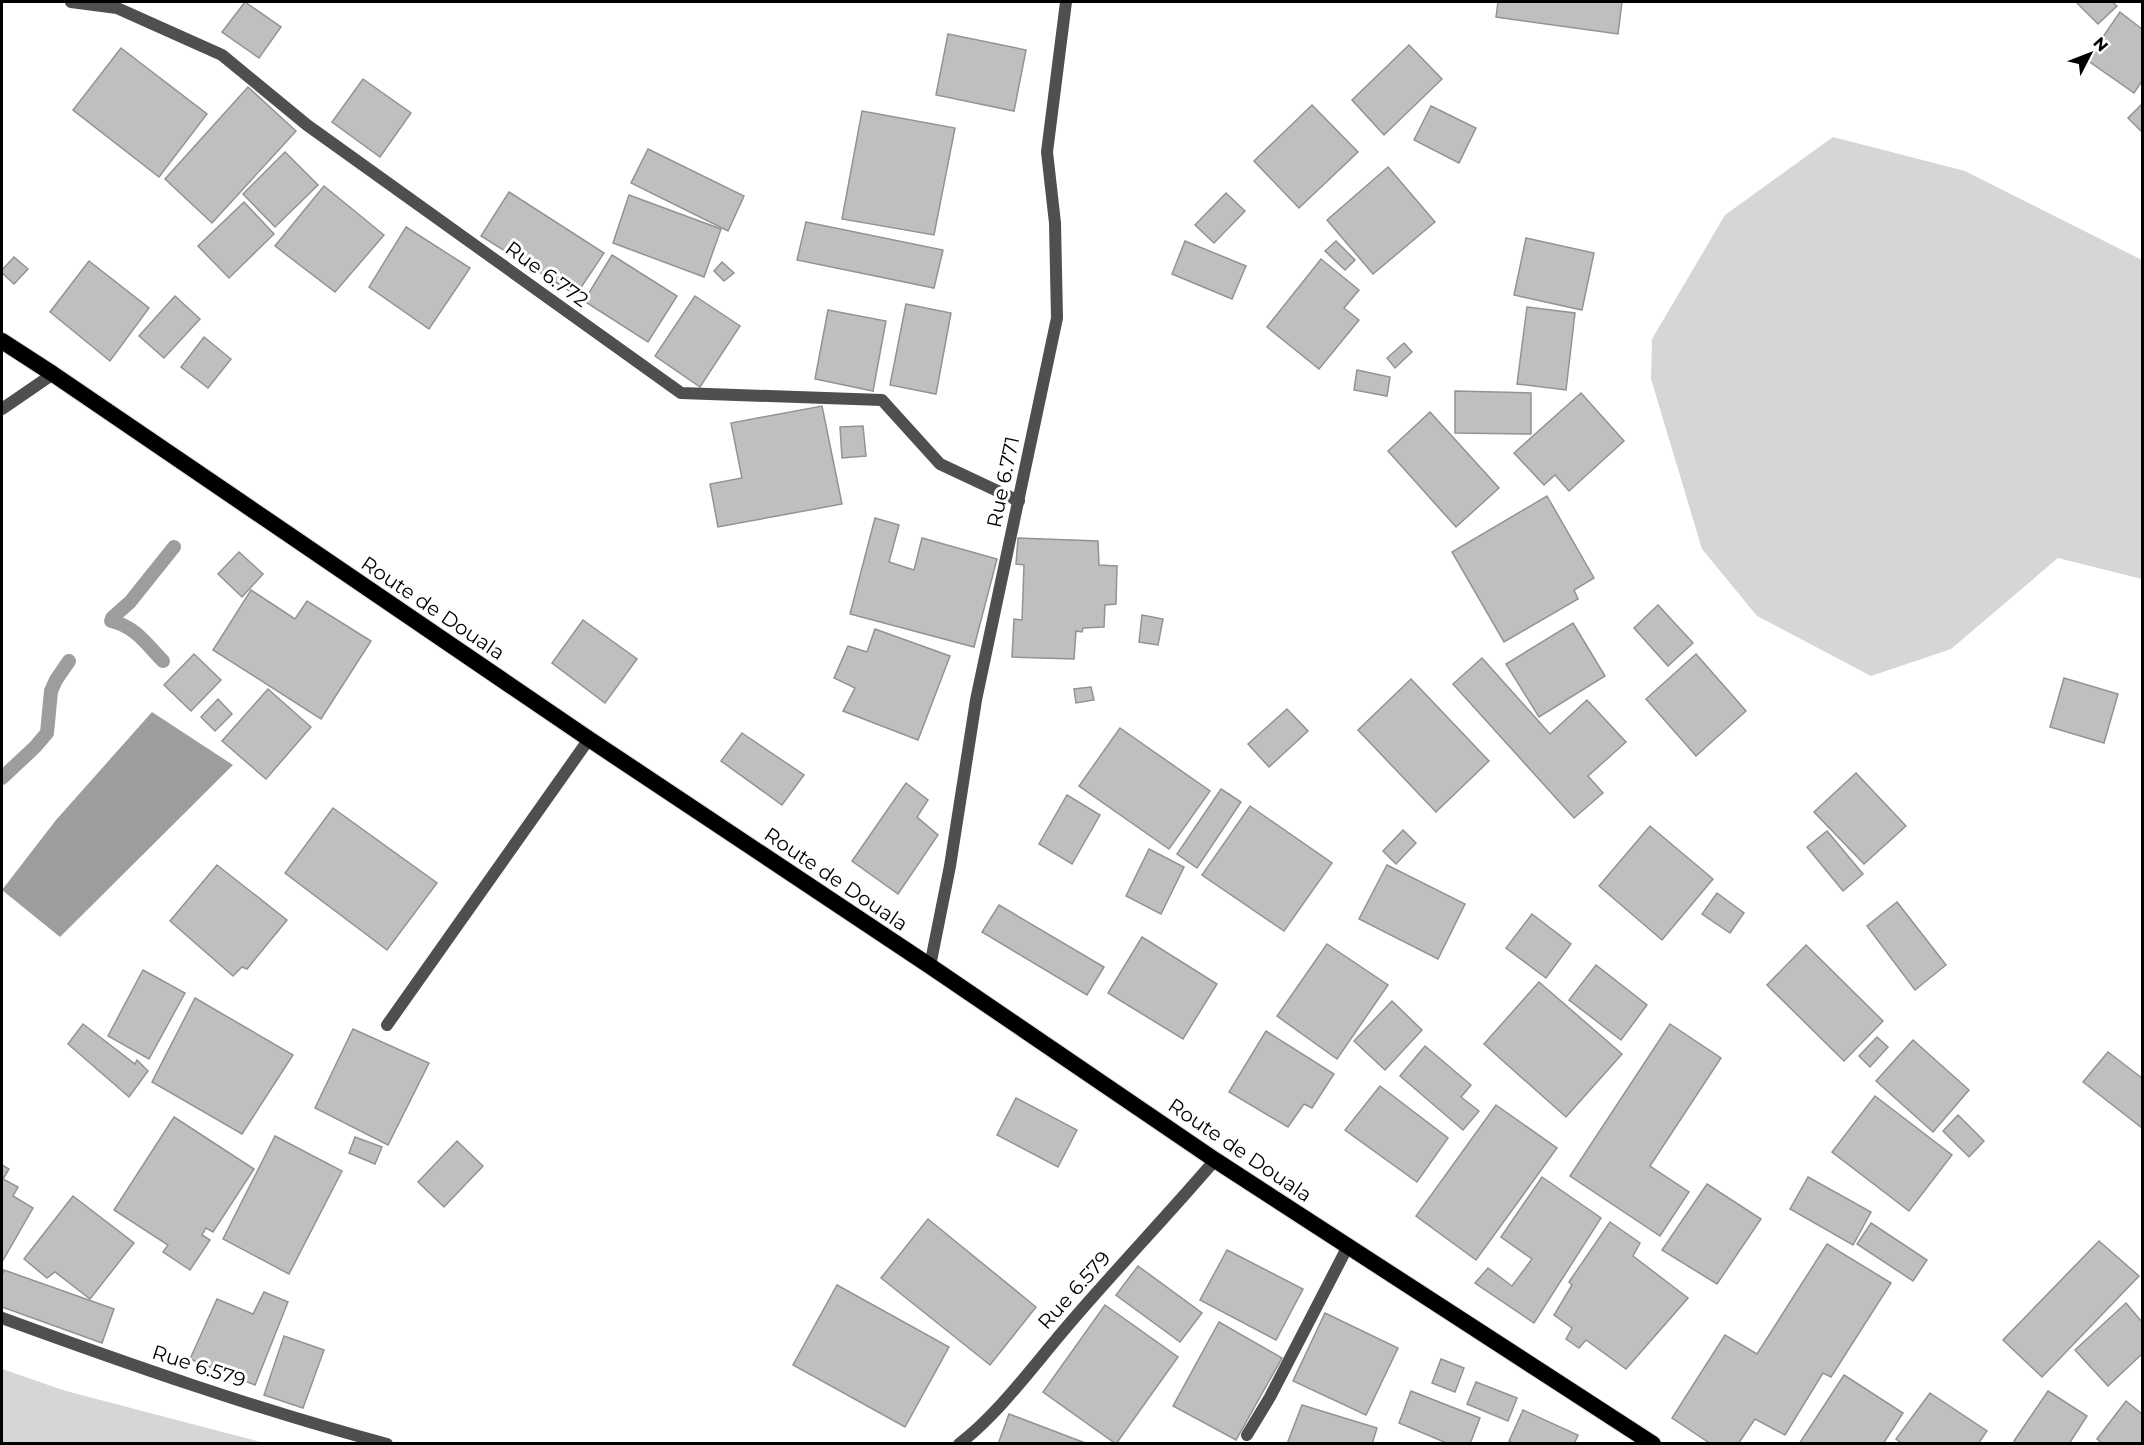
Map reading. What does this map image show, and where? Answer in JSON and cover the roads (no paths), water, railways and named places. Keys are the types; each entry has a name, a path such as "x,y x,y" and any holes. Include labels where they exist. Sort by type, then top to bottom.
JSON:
{"highway":[{"name":"Route de Douala","path":"2,341 1215,1160 1653,1443"}],"street":[{"name":"Rue 6.772","path":"71,2 117,8 222,55 307,125 681,393 882,400 940,464 1019,501"},
{"name":"Rue 6.771","path":"930,966 950,866 976,700 1057,318 1055,223 1047,152 1066,2"},
{"path":"2,409 53,374"},
{"path":"387,1025 589,739"},
{"name":"Rue 6.579","path":"959,1443 988,1418 1105,1282 1149,1236 1215,1160"},
{"path":"1247,1435 1348,1246"},
{"name":"Rue 6.579","path":"2,1318 123,1362 325,1427 387,1443"}],"waterway":[{"path":"112,618 130,602 174,547"},
{"path":"111,621 134,632 163,661"},
{"path":"2,778 47,733 51,691 69,661"}]}
